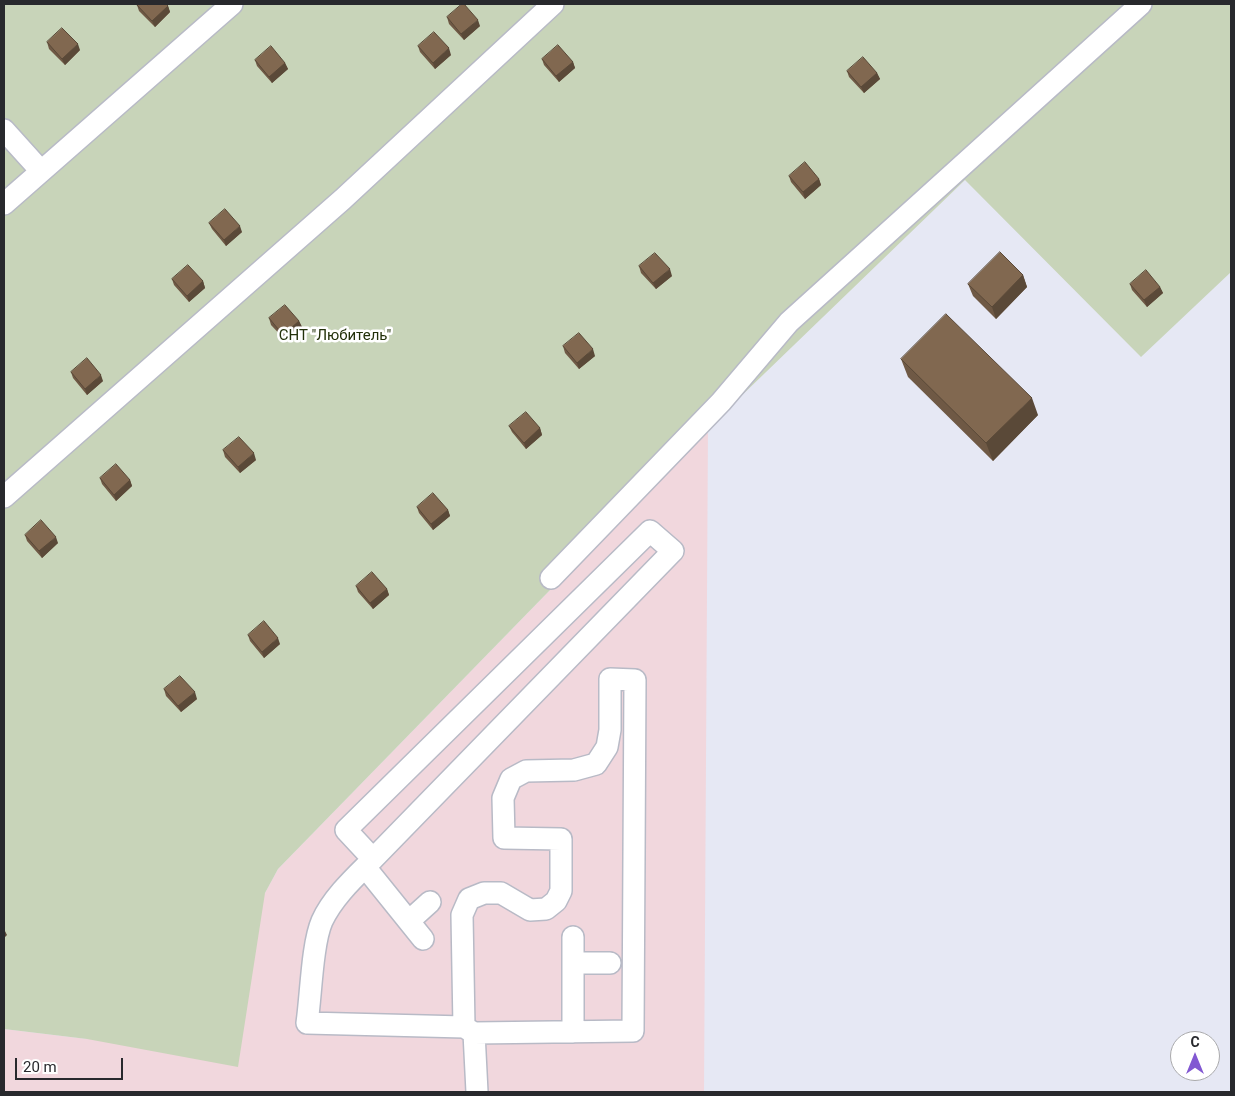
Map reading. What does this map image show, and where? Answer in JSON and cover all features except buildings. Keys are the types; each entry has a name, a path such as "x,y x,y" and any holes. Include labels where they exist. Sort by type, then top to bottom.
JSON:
{"lane":[{"path":"4,204 232,4"},
{"path":"4,497 343,199 553,4"},
{"path":"552,578 721,402 789,322 1141,4"},
{"path":"4,130 41,171"},
{"path":"423,939 409,921 369,863 346,830 650,531 673,551 369,863 345,887 322,920 307,1023 469,1030 633,1031 635,680 610,679 610,730 607,747 596,764 574,770 526,771 511,779 503,798 504,838 561,839 561,892 556,901 546,909 530,910 501,893 484,893 470,899 462,915 469,1030 477,1092"},
{"path":"409,921 430,902"},
{"path":"573,938 573,1032"},
{"path":"573,962 610,962"}],"shaded area":[{"path":"708,428 704,1092 4,1092 4,1029 87,1039 265,893 278,869"}],"green space":[{"name":"СНТ \"Любитель\"","path":"4,4 1231,4 1231,272 1141,357 965,180 708,428 278,869 265,893 238,1067 87,1039 4,1029"}]}
